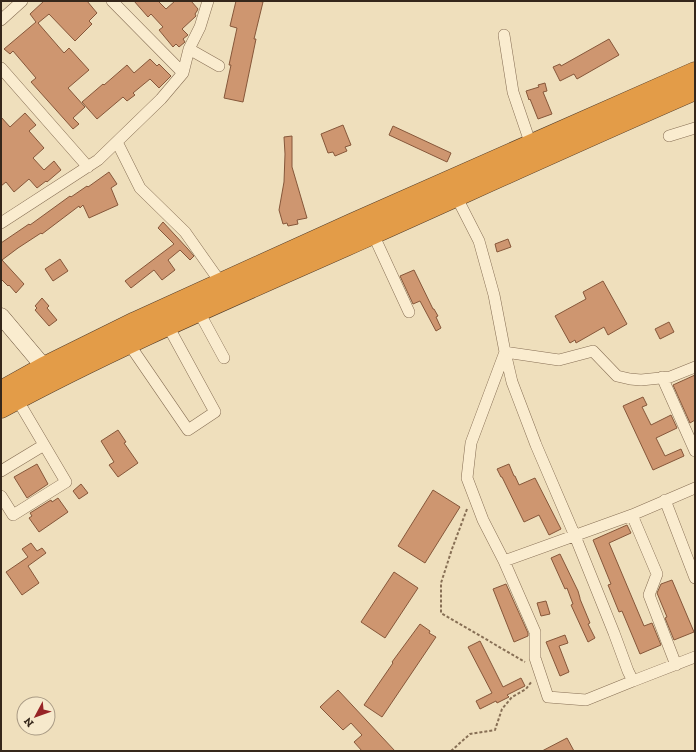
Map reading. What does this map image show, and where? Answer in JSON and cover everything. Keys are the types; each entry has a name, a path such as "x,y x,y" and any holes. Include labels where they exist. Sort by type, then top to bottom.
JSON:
{"highway":[{"path":"6,399 44,368 135,322 695,72"},
{"path":"6,399 34,390 168,326 695,90"}],"street":[{"path":"1,20 22,1"},
{"path":"112,1 183,73"},
{"path":"1,223 98,160 161,99 183,73 189,49 200,27 208,1"},
{"path":"504,35 513,92 531,145"},
{"path":"189,49 218,66"},
{"path":"1,68 88,167"},
{"path":"669,136 695,128"},
{"path":"117,142 140,188 185,232 221,283"},
{"path":"456,196 478,241 494,295 512,382 533,438 575,536 633,681"},
{"path":"373,234 409,312"},
{"path":"200,312 224,358"},
{"path":"1,316 44,368"},
{"path":"129,344 188,430 215,412 168,326"},
{"path":"505,352 559,360 593,351 617,376 630,380 662,378 695,367"},
{"path":"505,352 471,443 467,478 483,520 504,561 536,632 535,658 548,696 586,700 695,657"},
{"path":"662,378 695,451"},
{"path":"1,496 13,515 66,482 44,445 6,399"},
{"path":"1,471 44,445"},
{"path":"504,561 632,515 695,488"},
{"path":"665,500 695,578"},
{"path":"632,515 657,574 649,595 676,665"}],"path":[{"path":"451,751 470,734 495,730 502,709 512,697 526,689 540,670 441,613 441,583 467,510 467,504"}],"building":[{"path":"44,1 87,1 97,13 89,21 92,24 75,41 49,14 38,23 64,53 69,48 89,70 68,88 85,107 73,118 79,124 73,129 31,82 36,78 13,51 10,54 4,49 36,22 30,14"},
{"path":"134,1 158,1 166,9 175,1 191,1 198,9 195,14 196,16 182,29 188,35 183,39 185,42 179,47 176,44 173,47 159,30 163,27 151,14 148,17"},
{"path":"236,1 263,2 254,39 256,39 243,102 224,98 237,28 230,26"},
{"path":"609,39 619,55 577,79 574,74 560,81 553,67 560,64 561,66"},
{"path":"150,59 157,66 159,64 171,76 159,88 150,79 133,93 135,95 127,101 123,97 97,119 82,102 127,65 134,73"},
{"path":"545,83 547,91 543,92 552,114 538,119 526,91 539,87 538,85"},
{"path":"25,113 36,125 29,131 44,148 33,158 44,170 54,161 61,170 37,188 29,179 14,192 6,182 1,186 1,117 10,127"},
{"path":"343,125 351,145 345,147 347,151 335,156 333,152 328,153 321,134"},
{"path":"393,126 451,153 447,162 389,135"},
{"path":"292,136 292,167 307,218 297,220 298,224 288,226 287,223 283,224 279,210 284,182 284,137"},
{"path":"109,172 117,184 111,188 118,205 89,218 83,205 80,208 79,206 42,234 41,233 2,260 24,284 16,293 1,279 1,243 29,224 30,225 70,196 71,197 87,186 88,187"},
{"path":"163,222 194,256 190,260 180,250 168,260 175,270 162,280 154,270 131,288 125,281 174,244 158,228"},
{"path":"508,239 511,247 497,252 495,244"},
{"path":"60,259 68,271 53,281 45,269"},
{"path":"414,270 438,316 436,317 441,328 436,331 420,301 413,304 400,276"},
{"path":"603,281 627,324 608,335 604,327 576,343 575,340 570,343 555,316 586,299 583,292"},
{"path":"42,298 49,306 47,308 57,320 49,326 35,310 37,308 35,306"},
{"path":"669,322 674,332 660,339 655,329"},
{"path":"695,375 695,420 690,423 673,385"},
{"path":"643,397 647,405 642,407 651,425 671,415 677,428 656,438 665,456 681,449 684,456 653,470 623,406"},
{"path":"118,430 126,442 124,443 138,463 118,477 109,465 114,462 101,441"},
{"path":"37,464 48,484 27,498 14,477"},
{"path":"509,464 519,485 535,478 561,529 549,535 539,515 524,522 497,469"},
{"path":"81,484 88,493 79,499 73,491"},
{"path":"433,490 460,507 425,563 398,546"},
{"path":"58,498 68,512 39,532 29,518 32,516 30,513 51,500 52,502"},
{"path":"627,525 631,533 609,543 644,626 652,623 661,645 640,654 622,611 619,612 608,585 611,584 593,540"},
{"path":"31,543 37,551 42,548 46,553 28,566 39,583 22,595 6,572 28,557 22,549"},
{"path":"560,554 578,591 590,623 588,624 595,638 588,642 571,605 573,604 567,588 565,589 551,558"},
{"path":"394,572 418,588 385,638 361,622"},
{"path":"672,580 694,632 674,640 665,618 667,617 657,593 661,584"},
{"path":"506,584 528,633 528,636 514,642 493,589"},
{"path":"546,601 550,614 541,616 537,603"},
{"path":"420,624 430,631 429,633 436,637 382,717 364,705 393,663 392,662"},
{"path":"565,635 568,643 559,646 569,672 560,676 546,642"},
{"path":"480,641 503,687 521,678 525,686 507,695 509,697 497,703 496,701 480,709 476,701 492,693 468,647"},
{"path":"338,690 395,751 362,751 354,742 362,735 351,723 343,730 320,707"},
{"path":"567,738 574,751 542,751"}]}
